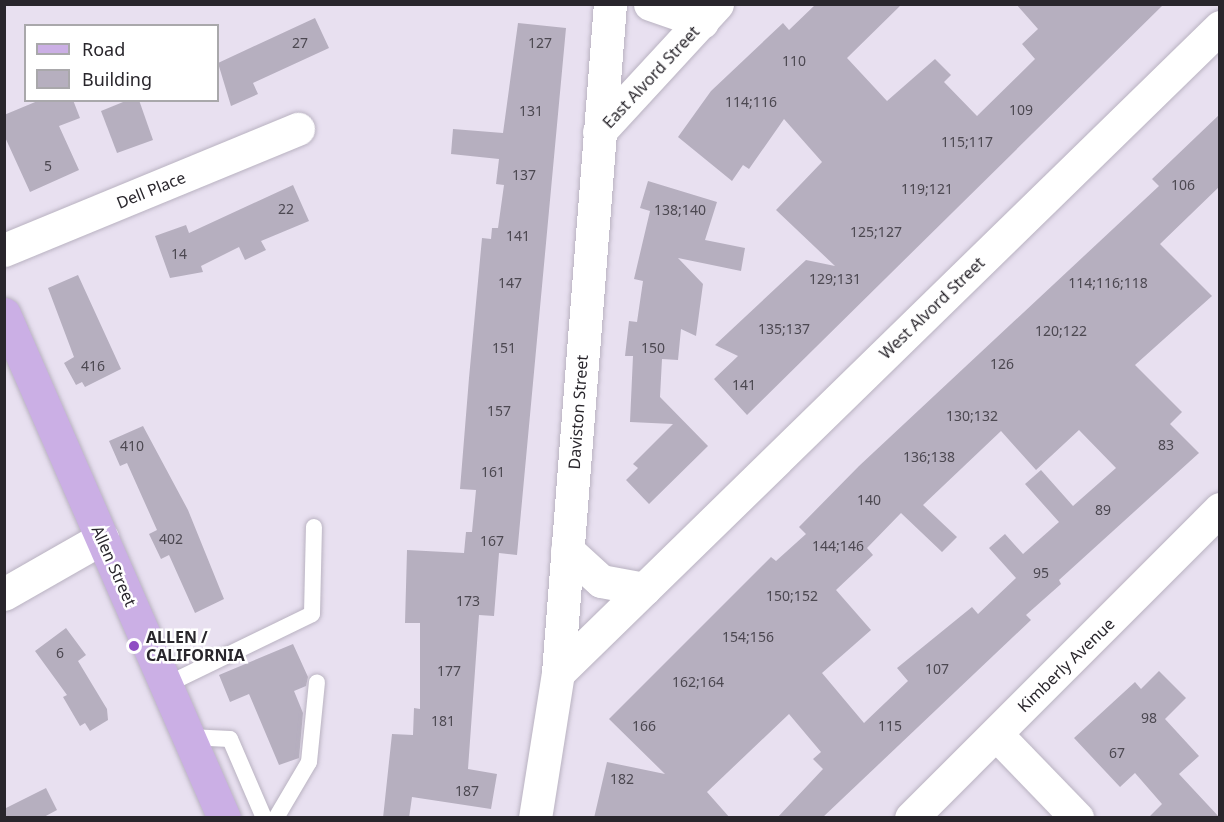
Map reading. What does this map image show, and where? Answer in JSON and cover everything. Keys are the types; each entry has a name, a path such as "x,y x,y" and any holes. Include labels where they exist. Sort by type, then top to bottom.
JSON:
{"main road":[{"name":"Allen Street","path":"4,314 189,736 222,817"}],"street":[{"name":"Daviston Street","path":"535,818 558,673 610,4"},
{"name":"East Alvord Street","path":"650,4 709,13"},
{"name":"East Alvord Street","path":"599,132 709,13"},
{"name":"West Alvord Street","path":"558,673 1220,27"},
{"name":"Dell Place","path":"4,250 298,129"},
{"name":"Kimberly Avenue","path":"911,818 1220,510"},
{"path":"4,594 102,538"},
{"path":"567,550 601,581 644,589"},
{"path":"996,734 1077,818"}],"lane":[{"path":"166,685 312,614 314,527"},
{"path":"276,818 309,762 317,682"},
{"path":"189,736 230,739 264,818"}],"building":[{"path":"816,4 902,4 847,58 887,101 935,59 951,75 944,82 977,116 1035,59 1022,44 1038,29 1016,4 1164,4 747,415 714,379 738,356 715,345 806,260 835,266 776,210 822,162 784,119 749,169 743,165 732,181 678,137 711,91 783,23 789,30"},
{"path":"315,18 329,48 253,83 258,94 231,106 219,63"},
{"path":"518,23 566,28 517,555 499,553 494,616 479,615 468,769 497,774 491,809 412,797 409,818 383,818 392,734 413,735 414,708 420,709 420,623 405,623 407,550 464,553 466,532 472,532 476,490 460,489 469,378 482,238 491,239 492,228 498,228 504,185 496,184 499,159 451,154 453,129 503,133"},
{"path":"35,102 74,102 80,118 59,126 79,170 30,192 4,135 4,115"},
{"path":"123,102 140,102 153,140 117,153 101,111"},
{"path":"1220,114 1220,186 1160,244 1212,296 1135,365 1182,412 1170,424 1199,453 1059,580 1061,584 1026,615 1031,620 822,818 777,818 823,769 813,759 821,752 789,714 707,792 730,818 594,818 607,762 665,774 609,719 771,557 776,561 806,534 799,527 859,466 1159,186 1152,179","holes":["1079,430 1116,468 1073,506 1041,470 1025,484 1059,522 1023,554 1005,534 989,548 1016,578 978,614 972,607 897,668 908,681 864,723 822,673 871,630 836,590 873,555 867,548 901,513 942,552 957,537 923,505 1001,431 1036,470"]},
{"path":"648,181 717,202 705,240 745,248 741,271 678,258 703,284 696,336 681,329 678,360 662,359 660,397 708,446 649,504 626,480 638,468 633,464 673,424 630,422 633,356 625,356 629,321 637,322 643,281 634,279 650,211 640,208"},
{"path":"293,185 309,221 261,241 266,250 245,260 239,247 201,266 203,272 170,278 155,236 186,225 189,233"},
{"path":"78,275 121,369 85,387 82,382 76,385 64,363 74,357 48,288"},
{"path":"143,426 188,510 224,599 195,613 169,555 161,559 149,534 157,530 127,463 120,466 109,441"},
{"path":"66,628 86,655 78,661 107,709 108,720 90,731 85,723 80,726 63,697 67,695 35,651"},
{"path":"293,644 308,677 306,686 294,691 303,713 299,758 279,765 249,694 230,702 219,675"},
{"path":"1159,671 1186,698 1165,719 1199,756 1179,774 1220,818 1148,818 1162,804 1135,773 1120,787 1074,738 1135,682 1141,689"},
{"path":"46,788 57,810 42,818 4,818 4,809"}],"place":[{"name":"ALLEN / CALIFORNIA","path":"134,646"}]}
